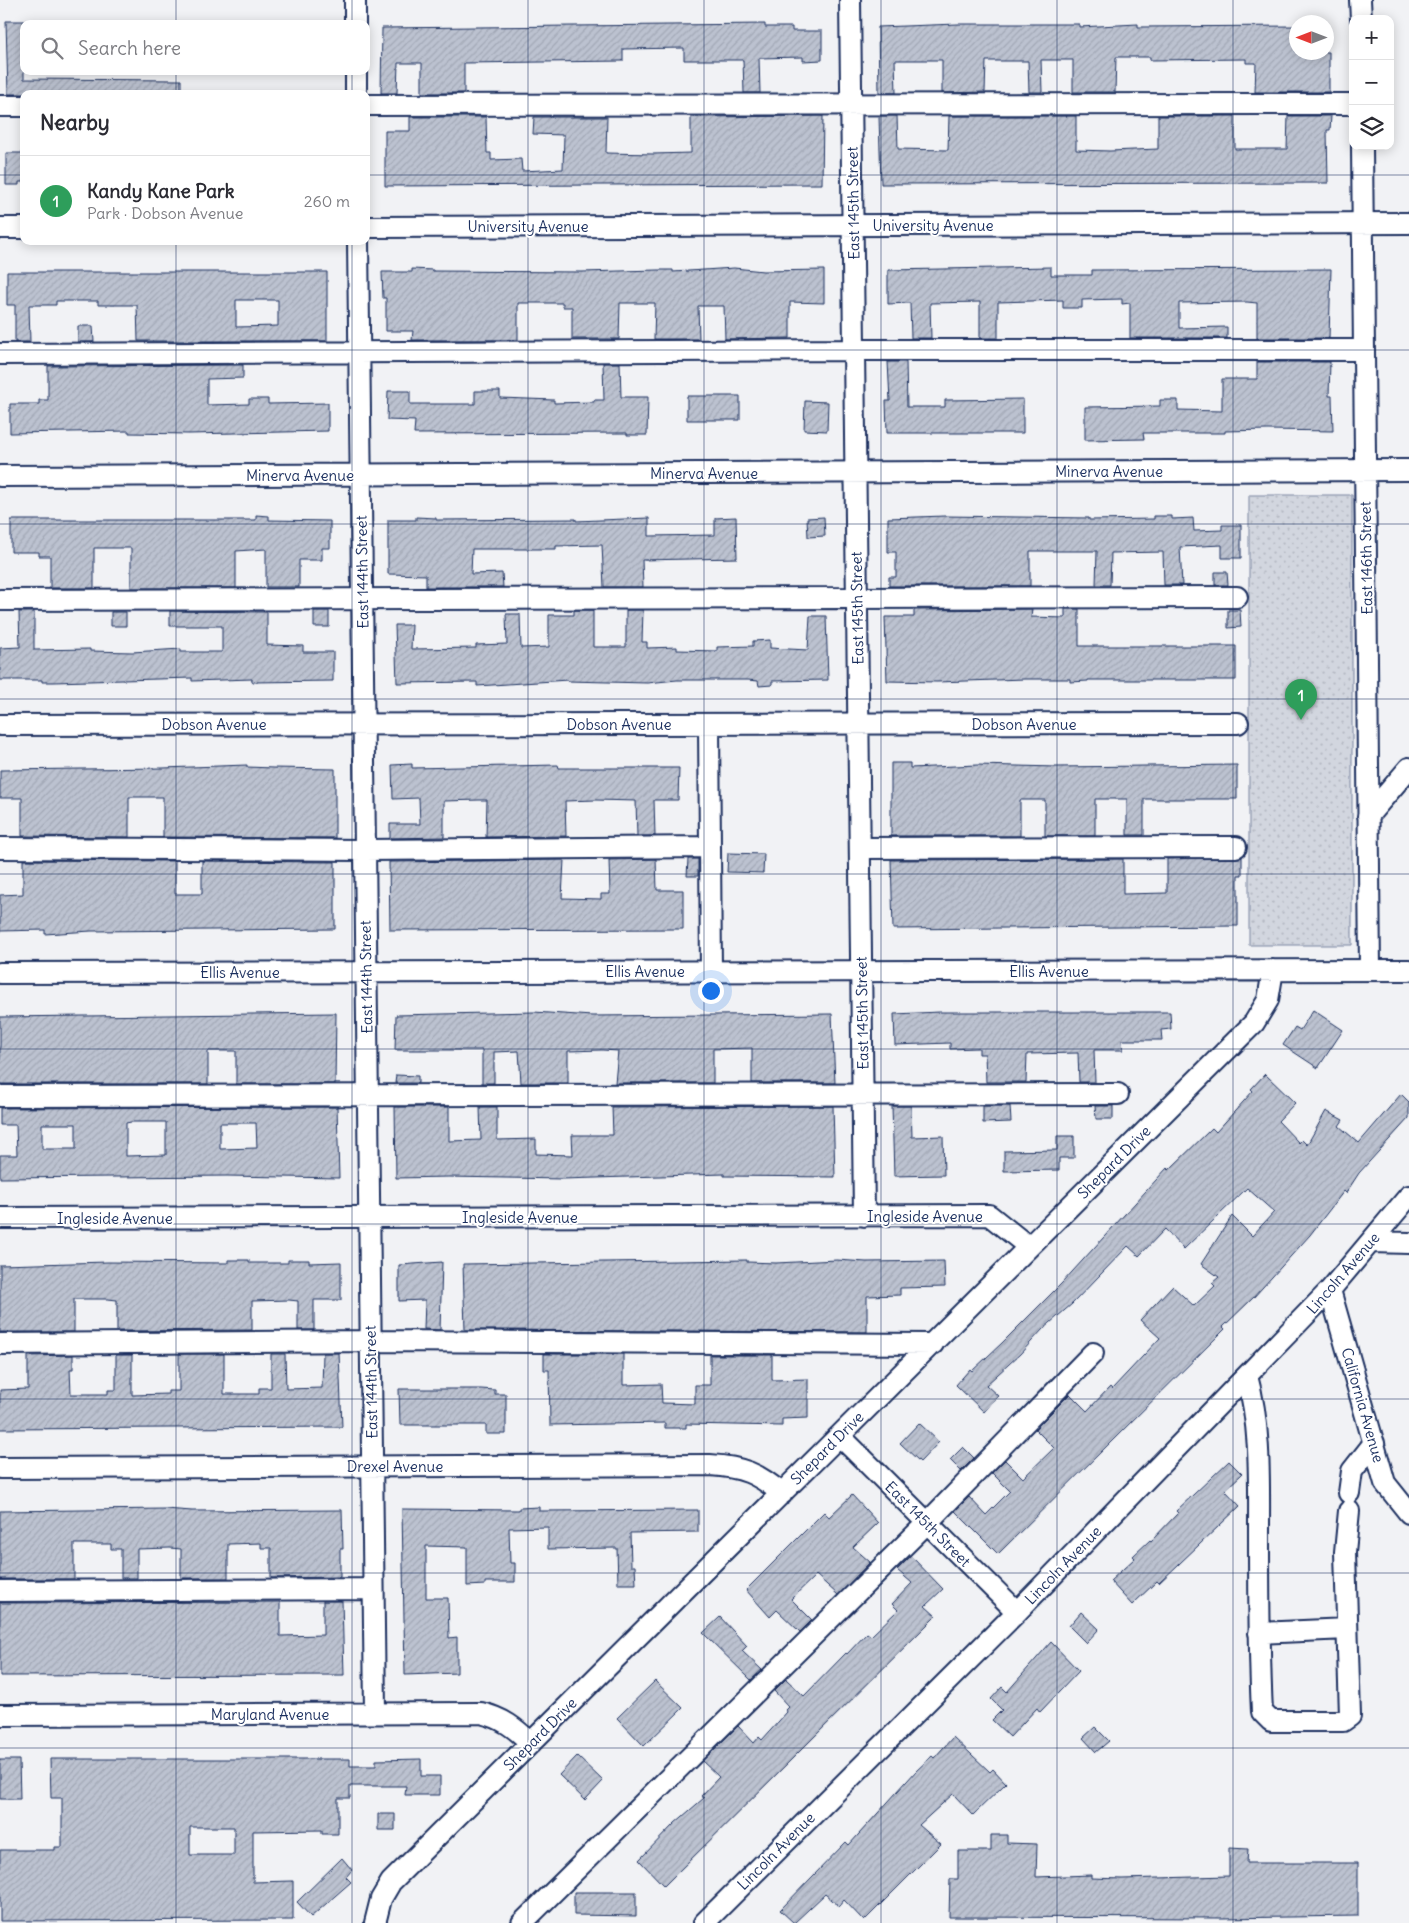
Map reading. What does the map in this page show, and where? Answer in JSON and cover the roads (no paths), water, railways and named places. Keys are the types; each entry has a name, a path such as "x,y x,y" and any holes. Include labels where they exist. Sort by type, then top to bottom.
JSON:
{"street":[{"path":"355,0 356,20"},
{"name":"East 145th Street","path":"850,0 864,1216"},
{"path":"1360,0 1360,15"},
{"path":"356,75 356,90"},
{"path":"370,105 1349,104"},
{"path":"0,106 20,106"},
{"name":"East 146th Street","path":"1362,150 1370,970"},
{"name":"University Avenue","path":"370,227 1409,224"},
{"path":"0,228 20,228"},
{"name":"East 144th Street","path":"358,245 375,1713"},
{"path":"0,354 1364,350"},
{"name":"Minerva Avenue","path":"0,476 1409,470"},
{"path":"0,600 1237,598"},
{"name":"Dobson Avenue","path":"0,725 1238,723"},
{"path":"709,724 711,971"},
{"path":"1368,816 1409,768"},
{"path":"0,848 365,850 710,847"},
{"path":"860,848 1236,847"},
{"name":"Shepard Drive","path":"375,1923 380,1899 392,1882 1254,1023 1268,1000 1273,970"},
{"name":"Ellis Avenue","path":"0,973 1409,970"},
{"path":"0,1096 1118,1094"},
{"name":"Lincoln Avenue","path":"704,1923 1017,1612 1247,1376 1330,1290 1409,1196"},
{"name":"Ingleside Avenue","path":"0,1218 989,1215 1029,1247"},
{"path":"1371,1242 1409,1243"},
{"name":"California Avenue","path":"1330,1290 1385,1483 1409,1513"},
{"path":"0,1344 371,1341 932,1344"},
{"path":"522,1923 927,1523 1094,1353"},
{"path":"1247,1376 1254,1404 1259,1462 1259,1633 1262,1712 1271,1721 1343,1722 1350,1716 1345,1552 1349,1502 1352,1471 1374,1443"},
{"name":"East 145th Street","path":"840,1436 1017,1612"},
{"name":"Drexel Avenue","path":"0,1468 734,1466 761,1478 782,1494"},
{"path":"0,1591 373,1588"},
{"path":"1259,1633 1347,1629"},
{"name":"Maryland Avenue","path":"0,1715 481,1714 497,1716 510,1723 531,1743"}],"place":[{"name":"Kandy Kane Park","path":"1301,720"}]}
